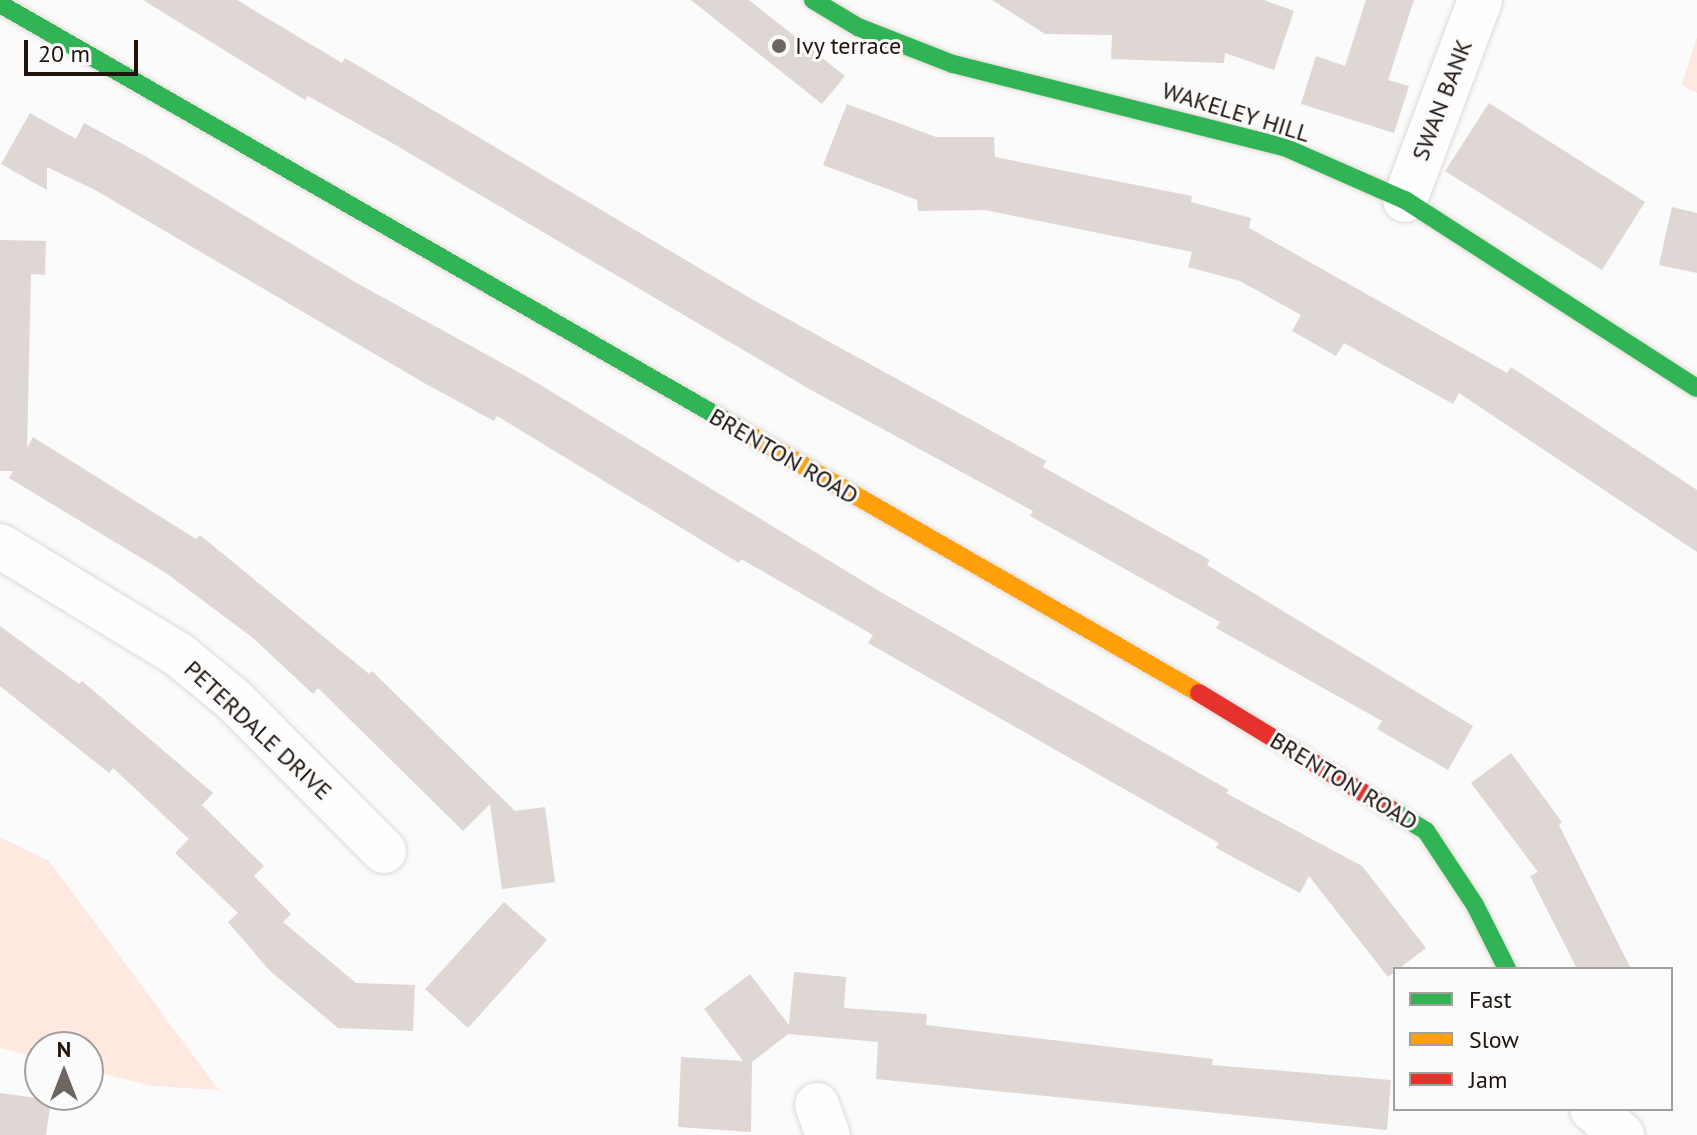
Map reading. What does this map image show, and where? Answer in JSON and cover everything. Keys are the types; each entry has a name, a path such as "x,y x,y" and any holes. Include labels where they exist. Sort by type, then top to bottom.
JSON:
{"street":[{"name":"WAKELEY HILL","path":"813,0 858,27 953,64 1284,147 1405,200 1697,388"},
{"name":"SWAN BANK","path":"1405,200 1480,0"},
{"name":"BRENTON ROAD","path":"0,4 1177,680 1426,831 1475,905 1506,967"},
{"name":"PETERDALE DRIVE","path":"0,546 179,655 234,700 384,851"}],"shaded area":[{"path":"1697,37 1697,93 1682,85"},
{"path":"0,837 49,861 219,1090 152,1086 104,1074 104,1031 24,1031 24,1054 0,1048"}],"building":[{"path":"143,0 237,0 342,63 345,58 748,297 1046,461 1043,467 1210,560 1207,565 1473,726 1448,770 1377,729 1382,721 1216,628 1220,622 1030,516 1033,511 811,390 392,143 308,96 305,100"},
{"name":"Ivy terrace","path":"691,0 749,0 845,76 822,104"},
{"path":"992,0 1264,0 1294,11 1274,70 1225,53 1224,63 1111,59 1112,35 1045,34"},
{"path":"1366,0 1414,0 1388,80 1409,86 1394,133 1301,104 1316,56 1345,66"},
{"path":"1489,103 1645,202 1602,270 1445,171"},
{"path":"847,104 936,137 994,137 995,157 1192,196 1191,202 1251,218 1249,228 1507,373 1511,367 1697,490 1697,552 1459,393 1453,404 1344,343 1336,356 1292,331 1301,315 1240,281 1188,267 1192,252 985,210 918,211 917,200 823,165"},
{"path":"30,113 76,139 84,123 145,156 355,282 529,378 879,591 1229,790 1226,793 1362,866 1426,948 1401,967 1393,967 1393,973 1388,977 1309,876 1300,893 1216,848 1219,843 868,643 873,635 741,559 739,563 497,416 494,421 426,384 95,190 47,167 47,190 1,164"},
{"path":"1672,207 1697,213 1697,273 1659,265"},
{"path":"0,240 46,241 45,275 31,274 27,448 33,437 196,539 200,535 369,674 372,671 515,811 545,807 555,882 502,889 490,804 463,831 318,688 313,694 253,638 166,573 9,478 13,471 0,471"},
{"path":"0,626 79,684 82,681 213,793 202,805 264,866 254,876 291,914 283,922 356,983 415,985 413,1031 338,1028 269,970 228,922 238,913 175,853 189,839 113,768 109,773 0,686"},
{"path":"1511,753 1562,822 1559,825 1630,967 1576,967 1530,876 1538,872 1471,783"},
{"path":"504,902 547,940 468,1028 425,989"},
{"path":"794,972 846,977 844,1008 927,1014 926,1025 1213,1059 1212,1065 1391,1080 1387,1130 876,1079 878,1042 788,1034 752,1062 751,1132 678,1127 681,1057 743,1061 704,1009 750,974 789,1025"},
{"path":"0,1093 24,1096 24,1111 49,1111 46,1135 0,1135"}],"traffic: fast":[{"path":"813,0 858,27 953,64 1284,147 1405,200 1697,388"},
{"path":"0,4 740,429"},
{"path":"1390,809 1426,831 1475,905 1506,967"}],"traffic: slow":[{"path":"740,429 1199,693"}],"traffic: jam":[{"path":"1199,693 1390,809"}],"place":[{"name":"Ivy terrace","path":"779,46"}]}
